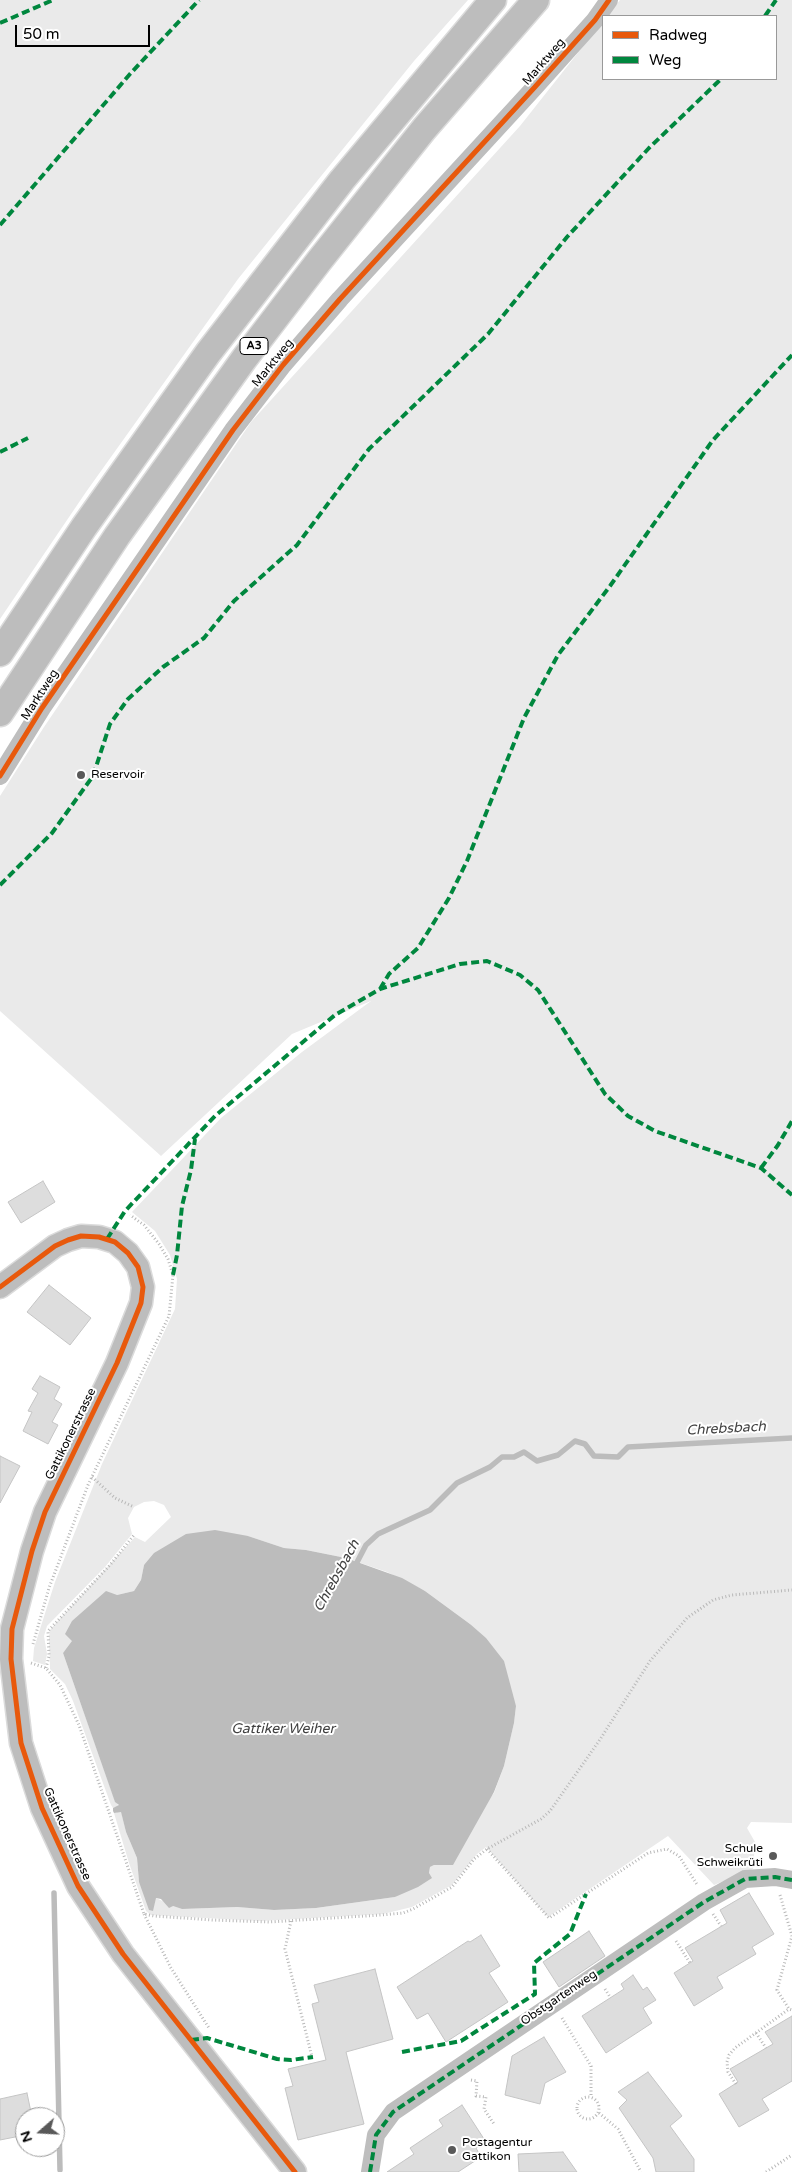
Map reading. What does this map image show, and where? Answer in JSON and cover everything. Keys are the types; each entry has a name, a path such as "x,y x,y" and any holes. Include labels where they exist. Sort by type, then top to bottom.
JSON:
{"highway":[{"name":"A3","path":"0,653 84,527 208,353 342,180 493,0"},
{"name":"A3","path":"0,714 117,536 244,359 319,261 424,130 536,0"}],"main road":[{"name":"Gattikonerstrasse","path":"0,1287 55,1246 68,1240 90,1236 107,1239 128,1253 138,1267 143,1287 141,1303 117,1363 57,1485 32,1551 12,1629 21,1743 42,1808 78,1886 123,1954 295,2172"}],"street":[{"name":"Marktweg","path":"0,776 42,708 233,430 283,365 340,299 534,88 594,20 609,0"},
{"name":"Obstgartenweg","path":"370,2172 376,2135 393,2112 552,2002 707,1900 745,1879 783,1878"}],"path":[{"path":"31,1650 49,1588 92,1477 169,1316 173,1275 168,1259 144,1225 130,1215"},
{"path":"92,1477 115,1498 134,1507"},
{"path":"46,1668 48,1631 110,1565 134,1535"},
{"path":"144,1914 212,1920 291,1921 403,1913 413,1909 452,1887 474,1860 487,1849 541,1820 550,1811 599,1741 650,1661 688,1618 712,1600 732,1595 792,1590"},
{"path":"14,1670 32,1664 46,1668 60,1685 79,1725 144,1914 171,1968 212,2033"},
{"path":"487,1849 550,1918 648,1853 667,1849 678,1856 707,1900"},
{"path":"736,2084 728,2072 727,2062 729,2055 756,2033 791,2010 777,1990 792,1936 783,1878"},
{"path":"291,1921 285,1949 312,2057"},
{"path":"667,1926 690,1963"},
{"path":"552,2002 591,2066 592,2097 599,2104 599,2113 593,2119 585,2119 579,2115 578,2103 584,2098 592,2097"},
{"path":"756,2033 766,2048"},
{"path":"469,2075 468,2080 478,2081 476,2096 486,2098 484,2110 494,2124"},
{"path":"599,2113 618,2129 641,2172"},
{"path":"766,2172 792,2155"}],"shaded area":[{"path":"0,0 468,0 414,61 238,279 86,492 0,619"},
{"path":"620,0 792,0 792,1823 751,1822 747,1828 755,1842 753,1869 714,1885 668,1836 548,1917 486,1847 477,1854 452,1885 412,1907 383,1914 261,1921 151,1915 146,1911 114,1813 121,1811 126,1832 137,1858 139,1882 156,1898 182,1909 237,1907 274,1910 316,1908 395,1897 429,1873 430,1867 434,1865 494,1793 504,1766 516,1706 470,1624 425,1591 387,1572 346,1558 306,1550 284,1548 248,1536 144,1565 141,1580 134,1591 117,1595 63,1653 115,1801 119,1806 113,1808 111,1805 73,1701 65,1684 50,1669 50,1630 135,1537 145,1542 171,1517 164,1505 154,1501 144,1502 134,1507 128,1518 132,1534 105,1567 47,1626 44,1636 47,1654 45,1665 33,1661 34,1648 55,1582 102,1464 175,1309 177,1279 170,1255 155,1231 132,1212 221,1118 302,1052 371,1001 292,1034 161,1156 0,1011 0,796 44,727 251,422 520,126 602,22 602,80 777,80 777,15 608,15"}],"water":[{"name":"Gattiker Weiher","path":"215,1530 248,1536 284,1548 306,1550 346,1558 402,1578 425,1591 470,1624 486,1638 504,1661 516,1706 504,1766 494,1792 453,1865 434,1865 430,1867 429,1873 432,1878 418,1887 395,1897 316,1908 274,1910 237,1907 182,1909 173,1906 169,1908 161,1899 156,1898 153,1911 149,1910 139,1882 137,1858 126,1832 121,1812 114,1813 113,1811 113,1808 119,1805 115,1802 63,1653 72,1641 65,1634 72,1621 106,1591 117,1595 134,1591 141,1580 144,1565 154,1553 186,1534"}],"building":[{"path":"43,1181 55,1202 21,1223 8,1202"},
{"path":"49,1285 91,1318 70,1345 27,1312"},
{"path":"40,1376 60,1387 54,1399 62,1404 52,1422 58,1425 48,1444 23,1431 32,1412 28,1411 38,1393 32,1389"},
{"path":"0,1456 20,1466 0,1503"},
{"path":"749,1893 774,1934 752,1947 756,1954 717,1977 723,1988 694,2006 674,1973 693,1961 685,1948 727,1923 720,1910"},
{"path":"589,1931 605,1956 559,1987 543,1962"},
{"path":"481,1935 500,1966 489,1973 508,2002 446,2042 428,2013 417,2019 397,1987 468,1941 470,1942"},
{"path":"375,1969 393,2039 346,2052 364,2124 298,2140 285,2088 293,2086 288,2069 326,2060 312,2004 319,2002 314,1985"},
{"path":"633,1975 643,1990 647,1987 656,2000 643,2008 652,2023 606,2053 582,2016 624,1989 621,1984"},
{"path":"792,2016 792,2081 762,2099 769,2110 739,2127 719,2094 738,2082 730,2069 773,2044 765,2032"},
{"path":"544,2037 566,2072 545,2083 540,2104 505,2095 512,2056"},
{"path":"648,2072 682,2116 670,2126 694,2159 694,2172 656,2172 653,2158 619,2108 627,2100 618,2092"},
{"path":"27,2093 30,2107 15,2107 15,2137 0,2140 0,2099"},
{"path":"462,2105 486,2142 476,2148 481,2157 458,2172 387,2172 414,2154 410,2148 443,2126 439,2120"},
{"path":"563,2152 577,2172 519,2172 518,2154"}],"waterway":[{"name":"Chrebsbach","path":"354,1568 366,1545 378,1534 430,1510 457,1483 490,1467 502,1457 514,1457 524,1452 537,1461 558,1455 575,1441 585,1444 594,1456 618,1457 628,1447 792,1438"},
{"path":"54,1893 60,2170"}],"marked path":[{"path":"0,23 53,0"},
{"path":"0,225 130,74 199,0"},
{"path":"766,15 776,0"},
{"path":"0,885 52,833 93,776 110,724 128,699 163,667 204,638 234,601 297,545 369,449 488,334 567,237 649,148 720,80"},
{"path":"380,989 389,974 418,948 449,898 467,861 524,718 558,655 610,586 713,440 792,355"},
{"path":"0,452 28,438"},
{"path":"107,1239 125,1211 215,1116 335,1015 380,989 460,964 487,961 520,975 538,990 605,1094 628,1116 655,1131 761,1168 792,1195"},
{"path":"761,1168 778,1145 792,1121"},
{"path":"173,1275 182,1206 191,1170 195,1139"},
{"path":"370,2172 376,2135 393,2112 704,1902 745,1879 775,1877 792,1880"},
{"path":"402,2052 461,2041 535,1994 534,1963 570,1934 586,1894"},
{"path":"191,2040 207,2038 277,2059 291,2060 313,2057"}],"cycle path":[{"path":"0,776 42,708 233,430 283,365 340,299 595,20 609,0"},
{"path":"0,1287 55,1246 81,1236 99,1237 115,1242 128,1253 138,1267 143,1287 141,1303 117,1363 45,1512 32,1551 12,1629 11,1659 21,1743 42,1808 78,1886 123,1954 295,2172"}],"place":[{"name":"Reservoir","path":"81,775"},
{"name":"Schule Schweikrüti","path":"773,1856"},
{"name":"Postagentur Gattikon","path":"452,2150"}]}
